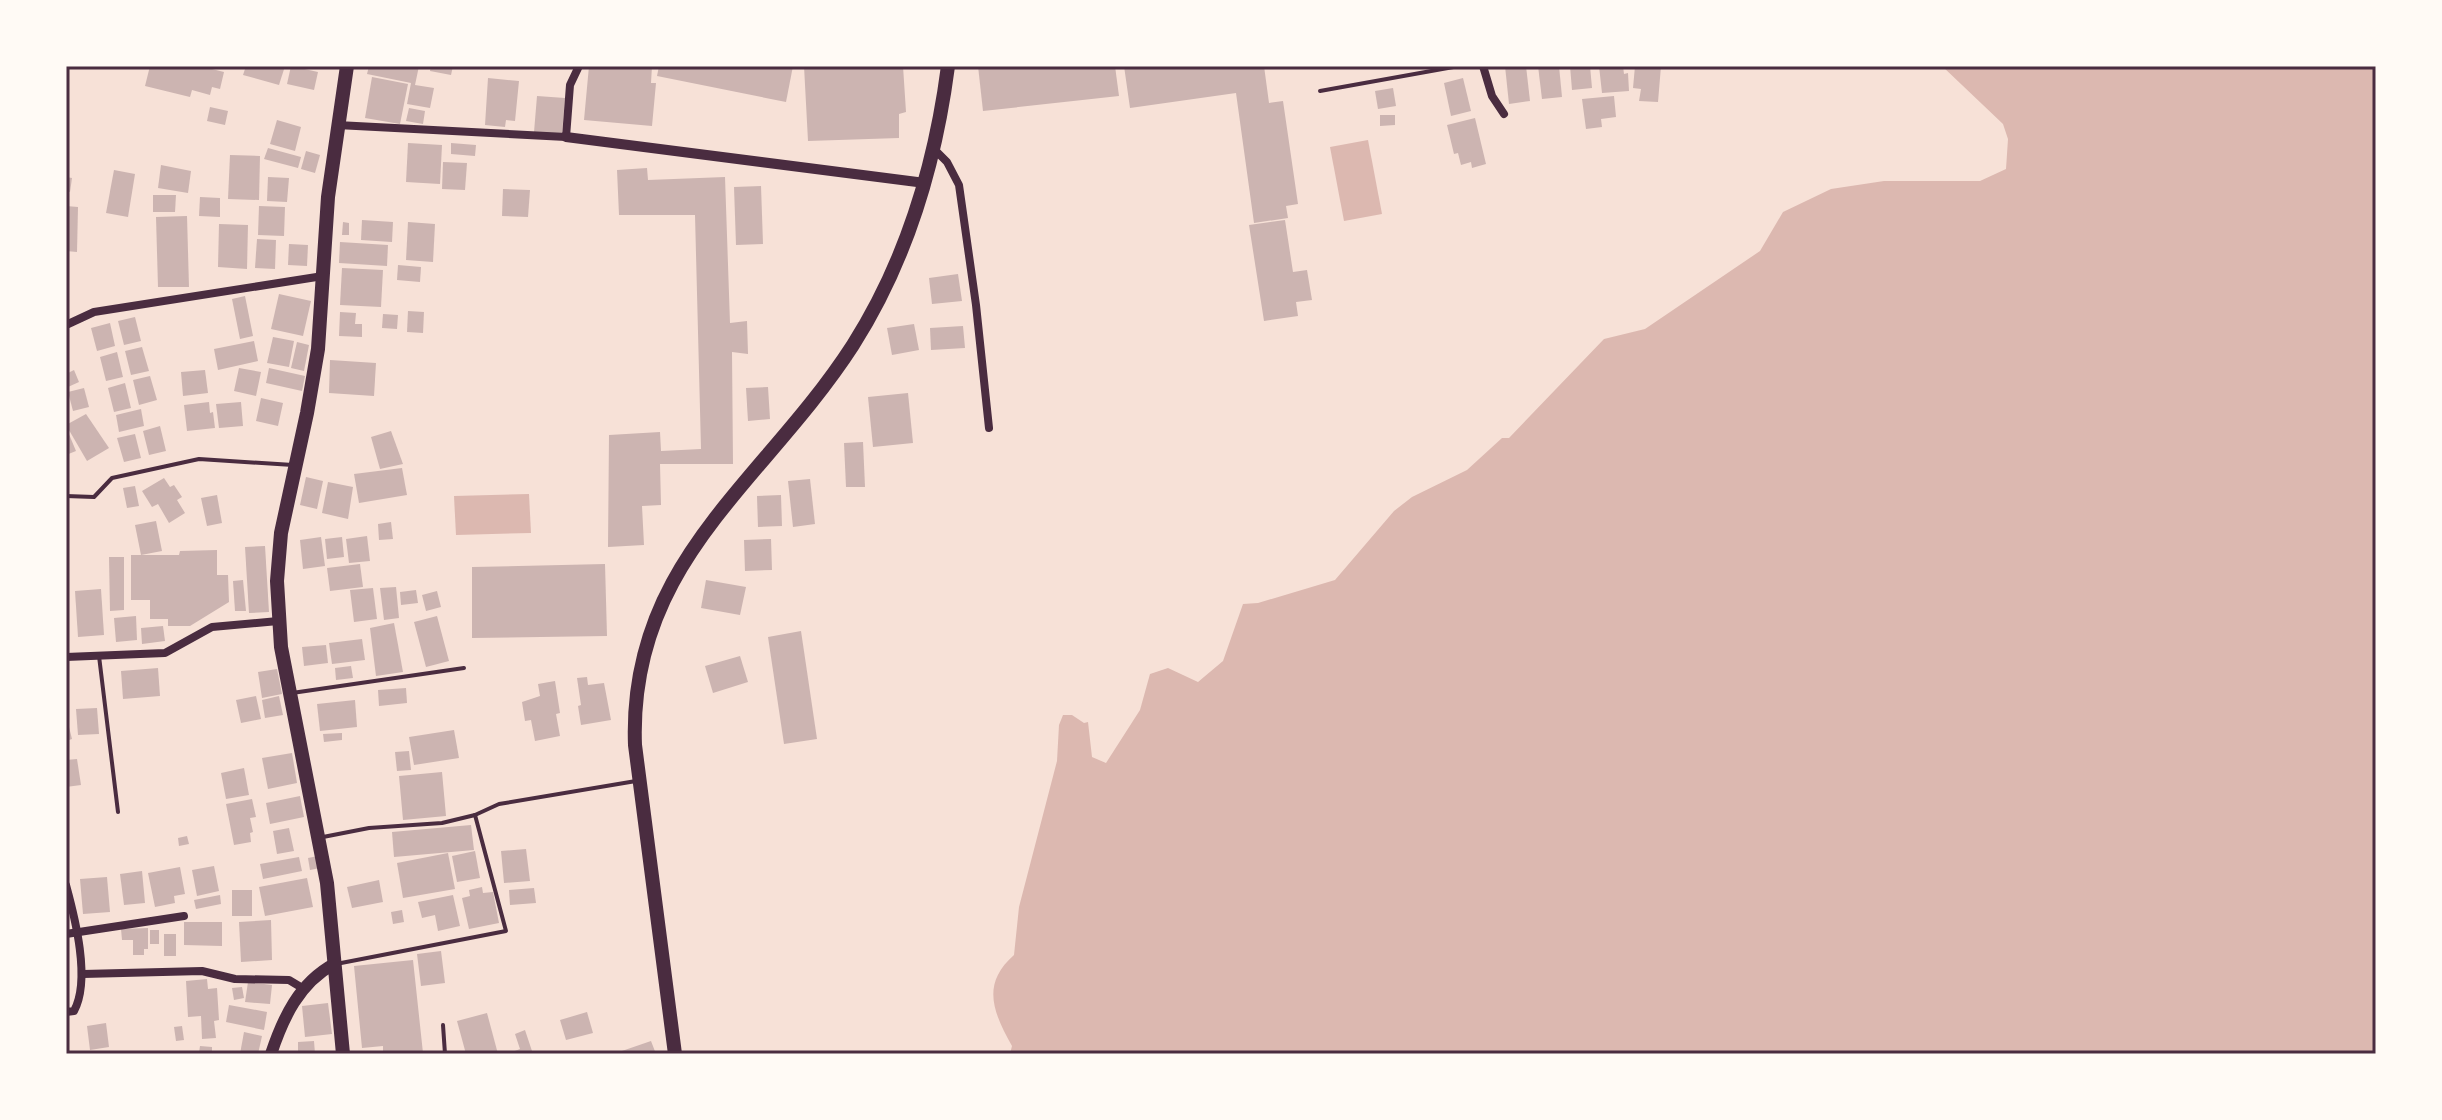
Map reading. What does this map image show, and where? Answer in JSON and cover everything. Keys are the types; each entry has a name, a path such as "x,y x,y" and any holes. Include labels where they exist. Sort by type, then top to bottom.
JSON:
{"main road":[{"path":"675,1054 634,734 638,681 646,644 663,598 699,539 809,405 851,348 897,263 934,149 948,66"},
{"path":"343,67 328,197 318,349 278,558 278,621 327,883 343,1054"},
{"path":"271,1054 288,1011 304,989 334,964"}],"street":[{"path":"566,137 570,85 579,66"},
{"path":"1483,66 1492,96 1504,114"},
{"path":"337,125 566,137 925,183"},
{"path":"934,149 947,162 959,185 989,428"},
{"path":"66,325 94,312 323,276"},
{"path":"66,657 165,653 212,627 278,621"},
{"path":"66,885 71,933 83,974 81,998 74,1011 66,1012"},
{"path":"71,933 184,916"},
{"path":"83,974 202,971 235,979 289,980 304,989"}],"lane":[{"path":"1320,91 1459,66"},
{"path":"66,496 94,497 112,478 199,459 295,466"},
{"path":"99,656 118,812"},
{"path":"290,693 464,668"},
{"path":"320,837 369,828 442,823 475,815 499,804 638,780"},
{"path":"334,964 506,931 475,815"},
{"path":"443,1025 445,1054"}],"shaded area":[{"path":"1942,66 2376,66 2376,1054 1010,1054 1012,1046 996,1010 994,988 997,977 1014,955 1019,907 1057,761 1059,725 1063,715 1072,715 1084,723 1088,722 1092,757 1106,763 1140,710 1150,674 1168,668 1198,682 1223,661 1243,604 1258,603 1335,580 1394,511 1412,497 1467,470 1502,438 1509,438 1604,339 1645,329 1760,251 1783,212 1831,189 1884,181 1980,181 2006,169 2008,139 2003,124"},
{"path":"1368,140 1382,214 1344,221 1330,147"},
{"path":"529,494 531,533 456,535 454,496"}],"building":[{"path":"150,66 200,66 224,72 220,89 212,87 210,95 192,90 190,97 145,86"},
{"path":"246,66 285,66 279,85 243,75"},
{"path":"291,66 318,72 314,90 287,84"},
{"path":"369,66 419,66 415,85 434,88 430,108 407,104 411,83 367,74"},
{"path":"431,66 453,66 451,75 430,71"},
{"path":"589,66 652,66 651,83 656,83 652,126 584,120"},
{"path":"659,66 793,66 786,102 657,76"},
{"path":"804,66 903,66 906,112 899,114 899,138 808,141"},
{"path":"978,66 1115,66 1119,96 983,111"},
{"path":"1124,66 1264,66 1269,103 1283,101 1298,204 1286,206 1288,218 1254,223 1236,93 1130,108"},
{"path":"1505,66 1526,66 1530,101 1509,104"},
{"path":"1538,66 1559,66 1562,97 1542,99"},
{"path":"1570,66 1590,66 1592,88 1572,90"},
{"path":"1599,66 1623,66 1624,74 1628,73 1629,91 1602,93"},
{"path":"1635,66 1661,66 1658,102 1639,101 1641,89 1633,88"},
{"path":"372,77 408,84 400,124 365,118"},
{"path":"488,78 519,81 515,121 506,120 505,127 485,125"},
{"path":"1463,78 1471,111 1451,116 1444,83"},
{"path":"1393,88 1396,106 1378,109 1375,91"},
{"path":"537,96 565,98 562,134 534,132"},
{"path":"1614,96 1616,117 1601,119 1602,127 1586,129 1582,99"},
{"path":"210,107 228,111 225,125 207,121"},
{"path":"409,108 425,111 423,124 406,121"},
{"path":"1380,115 1395,115 1395,125 1380,126"},
{"path":"1475,118 1486,164 1472,168 1471,162 1461,165 1458,153 1454,154 1447,125"},
{"path":"277,120 301,127 295,151 270,144"},
{"path":"408,143 442,145 440,184 406,182"},
{"path":"451,143 476,145 475,156 451,154"},
{"path":"268,148 301,157 298,168 264,159"},
{"path":"306,151 320,155 315,173 301,169"},
{"path":"230,155 260,156 259,200 228,199"},
{"path":"443,162 467,163 465,190 442,189"},
{"path":"161,165 191,171 188,193 158,188"},
{"path":"647,168 648,180 725,177 730,323 747,321 748,354 732,352 733,464 660,464 661,505 642,506 644,545 608,547 609,435 660,432 661,451 701,449 695,215 619,215 617,170"},
{"path":"114,170 135,174 128,217 106,213"},
{"path":"66,177 72,178 70,192 66,191"},
{"path":"268,177 289,178 287,202 267,201"},
{"path":"761,186 763,244 736,245 734,187"},
{"path":"503,189 530,190 528,217 502,216"},
{"path":"153,195 176,195 175,212 153,212"},
{"path":"200,197 220,198 220,217 199,216"},
{"path":"66,206 78,207 77,252 66,251"},
{"path":"259,206 285,207 284,236 258,235"},
{"path":"187,216 189,287 158,287 156,217"},
{"path":"362,220 393,222 392,242 361,240"},
{"path":"1285,220 1293,272 1307,270 1312,300 1296,302 1298,316 1264,321 1249,225"},
{"path":"343,222 349,223 349,235 342,235"},
{"path":"408,222 435,224 433,262 406,260"},
{"path":"219,224 248,225 247,269 218,267"},
{"path":"257,239 276,240 275,269 255,268"},
{"path":"340,242 388,245 387,266 339,263"},
{"path":"289,244 308,245 307,266 288,265"},
{"path":"398,265 421,267 420,282 397,280"},
{"path":"342,268 383,270 381,307 340,305"},
{"path":"958,274 962,301 932,304 929,278"},
{"path":"279,294 311,301 303,336 271,329"},
{"path":"245,296 253,336 240,339 232,299"},
{"path":"408,311 424,312 423,333 407,332"},
{"path":"340,312 356,313 355,324 362,324 362,337 339,336"},
{"path":"383,314 398,315 397,329 382,328"},
{"path":"135,317 141,341 124,345 118,321"},
{"path":"110,323 115,346 97,351 91,328"},
{"path":"914,324 919,350 892,355 887,328"},
{"path":"963,326 965,348 931,350 930,328"},
{"path":"273,337 294,341 289,367 267,363"},
{"path":"254,341 258,361 218,370 214,349"},
{"path":"297,342 309,345 304,371 291,368"},
{"path":"142,347 149,371 131,375 125,351"},
{"path":"117,352 123,377 106,381 100,357"},
{"path":"330,360 376,363 374,396 329,393"},
{"path":"239,368 261,372 256,396 234,391"},
{"path":"269,368 305,376 302,391 266,383"},
{"path":"74,370 79,382 68,387 66,374"},
{"path":"205,370 208,393 183,396 181,372"},
{"path":"150,376 157,400 139,405 133,380"},
{"path":"125,383 131,408 114,412 108,388"},
{"path":"768,387 770,419 748,421 746,388"},
{"path":"84,388 89,407 73,411 68,392"},
{"path":"908,393 913,443 873,447 868,397"},
{"path":"261,398 283,403 278,426 256,421"},
{"path":"209,402 215,428 187,431 184,405"},
{"path":"241,402 243,426 219,428 216,404"},
{"path":"141,409 144,426 119,432 116,415"},
{"path":"86,414 109,448 87,461 66,425"},
{"path":"160,426 166,451 149,455 143,431"},
{"path":"66,427 76,451 66,455"},
{"path":"391,431 403,464 380,469 371,437"},
{"path":"135,434 141,458 124,462 117,438"},
{"path":"863,442 865,487 846,487 844,443"},
{"path":"402,468 407,495 359,503 354,474"},
{"path":"306,477 323,481 317,509 300,505"},
{"path":"164,478 170,487 174,485 182,497 177,500 185,513 169,523 158,504 152,507 142,491"},
{"path":"810,479 815,524 793,527 788,481"},
{"path":"328,482 353,487 348,519 322,513"},
{"path":"135,486 139,506 127,508 123,488"},
{"path":"217,495 222,523 207,526 201,498"},
{"path":"781,495 782,526 758,527 757,496"},
{"path":"156,521 162,551 141,555 135,525"},
{"path":"391,522 393,539 379,540 378,524"},
{"path":"367,536 370,561 349,563 346,539"},
{"path":"321,537 325,566 303,569 300,540"},
{"path":"342,537 344,557 327,559 325,539"},
{"path":"771,539 772,570 745,571 744,540"},
{"path":"265,546 269,612 249,613 245,547"},
{"path":"217,550 217,575 228,575 229,602 190,626 168,626 168,619 150,619 150,600 131,600 131,555 179,555 180,551"},
{"path":"109,557 124,557 124,610 110,611"},
{"path":"360,564 363,587 330,591 327,568"},
{"path":"605,564 607,636 472,638 472,567"},
{"path":"243,580 246,611 235,611 233,581"},
{"path":"706,580 746,587 740,615 701,608"},
{"path":"396,587 399,618 384,620 380,588"},
{"path":"373,588 377,619 354,622 350,590"},
{"path":"101,589 104,635 78,637 75,591"},
{"path":"416,590 418,603 401,605 400,592"},
{"path":"437,591 441,607 426,611 422,595"},
{"path":"136,616 137,640 116,642 114,618"},
{"path":"437,616 449,661 426,667 414,622"},
{"path":"394,623 403,672 376,676 370,628"},
{"path":"163,626 165,641 142,644 141,628"},
{"path":"801,631 817,739 784,744 768,637"},
{"path":"362,639 365,660 332,664 329,643"},
{"path":"326,645 328,663 304,666 302,647"},
{"path":"740,656 748,682 713,693 705,666"},
{"path":"351,666 353,678 336,680 335,668"},
{"path":"158,668 160,696 123,699 121,671"},
{"path":"277,669 282,694 262,698 258,672"},
{"path":"587,677 588,685 604,683 611,720 581,725 577,678"},
{"path":"555,681 560,736 535,741 531,720 525,721 522,702 540,696 538,684"},
{"path":"406,688 407,703 379,706 378,690"},
{"path":"256,696 261,719 241,723 236,700"},
{"path":"279,696 283,715 265,718 262,700"},
{"path":"355,700 357,727 320,731 317,704"},
{"path":"97,708 99,734 78,735 76,709"},
{"path":"66,715 72,739 66,741"},
{"path":"454,730 459,758 414,765 409,737"},
{"path":"342,733 342,740 324,742 323,734"},
{"path":"409,751 411,770 397,771 395,752"},
{"path":"292,753 297,783 268,789 262,758"},
{"path":"77,759 81,785 66,787 66,760"},
{"path":"244,768 249,795 226,799 221,773"},
{"path":"442,772 446,816 403,820 399,776"},
{"path":"300,796 304,817 270,824 266,803"},
{"path":"252,799 256,817 250,818 253,832 250,833 251,842 234,845 226,804"},
{"path":"471,825 474,850 394,857 392,832"},
{"path":"289,828 294,851 277,854 273,831"},
{"path":"187,836 189,844 179,846 178,838"},
{"path":"526,849 530,881 504,883 501,851"},
{"path":"475,851 480,878 457,882 452,856"},
{"path":"448,853 455,889 403,898 397,863"},
{"path":"318,856 320,868 310,870 308,858"},
{"path":"299,857 302,871 263,879 260,864"},
{"path":"214,866 219,891 197,896 192,870"},
{"path":"180,867 185,894 174,896 175,903 155,907 148,873"},
{"path":"142,871 145,903 124,905 120,874"},
{"path":"107,877 110,912 83,914 80,879"},
{"path":"307,878 313,907 265,916 259,887"},
{"path":"379,880 383,902 352,908 347,887"},
{"path":"482,887 483,893 493,892 499,923 469,929 462,898 470,896 469,890"},
{"path":"534,888 536,903 510,905 509,890"},
{"path":"232,890 252,890 252,916 232,916"},
{"path":"220,895 221,904 196,909 194,900"},
{"path":"453,895 460,926 438,931 435,915 422,918 418,902"},
{"path":"402,910 404,922 393,924 391,912"},
{"path":"271,920 272,960 241,962 239,922"},
{"path":"184,922 222,922 222,946 184,945"},
{"path":"148,928 148,949 144,949 144,955 133,955 133,940 122,940 121,929"},
{"path":"150,930 159,930 159,944 150,944"},
{"path":"164,934 176,934 176,956 164,956"},
{"path":"441,951 445,983 421,986 417,954"},
{"path":"413,960 423,1053 383,1054 383,1046 362,1048 354,966"},
{"path":"207,979 208,989 217,988 219,1020 214,1021 216,1038 202,1039 201,1016 188,1017 186,981"},
{"path":"248,982 272,985 270,1004 245,1002"},
{"path":"242,987 244,998 234,1000 232,988"},
{"path":"328,1003 332,1034 305,1037 302,1006"},
{"path":"229,1005 267,1012 264,1030 226,1022"},
{"path":"587,1012 593,1033 566,1040 560,1020"},
{"path":"487,1013 498,1054 466,1054 457,1021"},
{"path":"106,1023 109,1047 90,1050 87,1026"},
{"path":"182,1026 184,1040 176,1041 174,1027"},
{"path":"525,1030 533,1054 507,1054 520,1049 515,1034"},
{"path":"244,1032 262,1036 258,1054 240,1054"},
{"path":"314,1041 315,1054 298,1054 298,1042"},
{"path":"651,1041 656,1054 619,1052"},
{"path":"200,1046 212,1047 212,1054 199,1053"}]}
